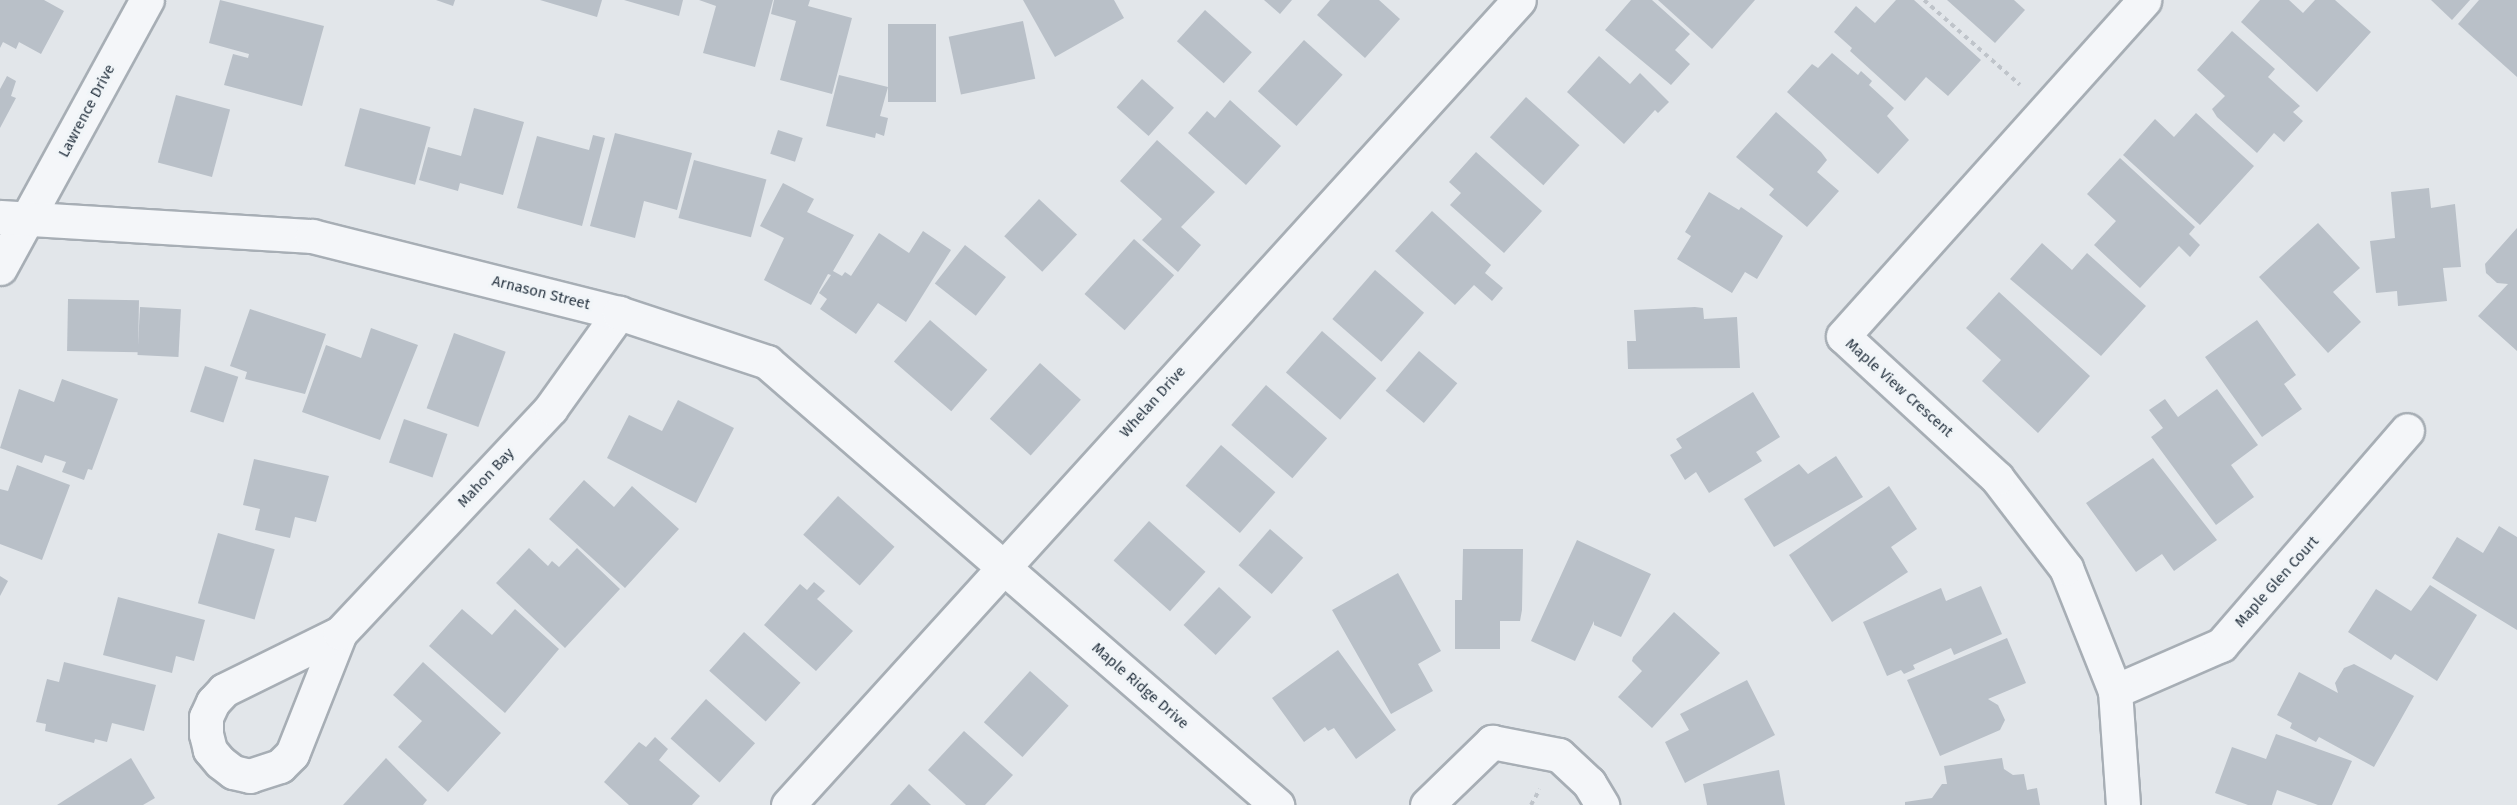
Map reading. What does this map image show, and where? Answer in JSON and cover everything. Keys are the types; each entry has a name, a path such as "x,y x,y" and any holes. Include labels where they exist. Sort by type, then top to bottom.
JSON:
{"street":[{"name":"Lawrence Drive","path":"0,268 13,219 147,0"},
{"name":"Whelan Drive","path":"788,805 1519,0"},
{"name":"Maple View Crescent","path":"2123,805 2115,691 2067,568 1997,478 1843,336 2144,0"},
{"name":"Arnason Street","path":"13,219 312,236 620,313 767,362 1002,568"},
{"name":"Mahon Bay","path":"340,633 292,754 266,773 250,776 233,772 220,762 210,750 206,734 206,717 213,702 224,690 340,633 551,408 620,313"},
{"name":"Maple Glen Court","path":"2115,691 2221,645 2407,430"},
{"name":"Maple Ridge Drive","path":"1002,568 1277,805"},
{"path":"1427,805 1492,742 1559,755 1589,783 1602,805"}],"path":[{"path":"1924,0 2046,109"}],"building":[{"path":"0,0 44,0 64,11 41,54 19,42 16,49 3,42 0,48"},
{"path":"220,0 324,26 302,106 224,85 233,54 248,58 249,54 209,43"},
{"path":"436,0 455,0 453,6"},
{"path":"540,0 602,0 597,17"},
{"path":"624,0 683,0 679,16"},
{"path":"699,0 773,0 755,67 703,53 716,6"},
{"path":"774,0 810,0 808,6 852,18 832,94 780,80 796,21 771,14"},
{"path":"1023,0 1114,0 1124,18 1055,57"},
{"path":"1264,0 1292,0 1280,14"},
{"path":"1330,0 1379,0 1400,19 1365,58 1317,15"},
{"path":"1631,0 1652,0 1690,34 1675,50 1690,64 1671,85 1605,30"},
{"path":"1658,0 1755,0 1712,49"},
{"path":"1896,0 1914,0 1981,60 1948,96 1926,77 1905,101 1850,51 1852,48 1834,32 1856,6 1875,23"},
{"path":"1947,0 2014,0 2025,10 1995,43"},
{"path":"2260,0 2289,0 2303,13 2315,0 2335,0 2371,32 2317,92 2241,22"},
{"path":"2431,0 2470,0 2452,20"},
{"path":"2479,0 2517,0 2517,77 2458,24"},
{"path":"1205,10 1252,52 1224,83 1177,41"},
{"path":"1023,21 1035,79 961,95 949,37"},
{"path":"888,24 936,24 936,102 888,102"},
{"path":"2232,31 2275,69 2268,77 2300,106 2293,112 2303,121 2284,142 2274,133 2257,153 2217,117 2212,109 2225,96 2197,70"},
{"path":"1304,40 1343,75 1296,126 1258,91"},
{"path":"1832,53 1858,75 1861,71 1872,81 1869,85 1894,108 1887,116 1909,140 1878,174 1787,92 1812,64 1818,68"},
{"path":"1599,56 1630,84 1640,73 1669,102 1658,113 1655,110 1624,144 1567,92"},
{"path":"839,75 888,87 880,116 888,118 884,136 876,133 875,138 826,126"},
{"path":"7,76 16,81 11,96 16,98 0,128 0,89"},
{"path":"1142,79 1174,108 1149,136 1117,107"},
{"path":"176,95 230,109 212,177 158,163"},
{"path":"1526,97 1580,145 1543,185 1490,137"},
{"path":"1230,100 1281,146 1246,185 1188,133 1207,111 1215,118"},
{"path":"360,108 431,127 415,185 344,166"},
{"path":"474,108 524,122 503,195 460,183 458,191 419,180 428,147 461,156"},
{"path":"1776,112 1821,152 1827,160 1817,172 1839,191 1807,227 1769,195 1774,189 1736,157"},
{"path":"2196,113 2254,166 2200,225 2123,155 2155,119 2174,137"},
{"path":"778,130 803,138 795,162 770,154"},
{"path":"615,133 692,153 677,210 644,201 635,238 590,226"},
{"path":"593,135 605,138 582,226 517,208 537,136 589,150"},
{"path":"1157,140 1215,192 1181,227 1201,245 1178,272 1142,240 1162,219 1120,181"},
{"path":"1476,152 1542,211 1504,253 1450,205 1461,193 1449,182"},
{"path":"2120,158 2195,227 2189,234 2200,245 2190,257 2179,246 2140,288 2094,245 2116,221 2087,194"},
{"path":"694,160 766,179 751,237 678,218"},
{"path":"783,183 814,199 807,212 854,235 833,271 842,276 845,272 851,276 879,233 909,253 923,231 951,250 906,322 878,303 856,334 820,309 827,299 819,293 831,275 828,274 811,305 764,280 784,238 760,226"},
{"path":"2429,188 2431,208 2455,204 2461,267 2443,268 2447,301 2398,306 2397,291 2376,293 2370,241 2395,238 2391,192"},
{"path":"1709,192 1739,210 1741,207 1783,236 1757,279 1745,272 1732,293 1677,259 1691,236 1685,232"},
{"path":"1039,199 1077,234 1042,272 1004,236"},
{"path":"1432,211 1491,265 1485,273 1503,288 1492,301 1474,285 1455,305 1395,251"},
{"path":"2318,223 2360,268 2333,292 2361,322 2328,353 2259,277"},
{"path":"2517,228 2517,351 2478,316 2508,284 2497,283 2486,273 2485,264"},
{"path":"1134,239 1174,275 1125,330 1084,294"},
{"path":"2042,243 2072,270 2087,253 2146,306 2101,356 2010,279"},
{"path":"965,245 1006,277 976,316 935,284"},
{"path":"1375,270 1424,313 1381,362 1332,319"},
{"path":"1999,292 2090,376 2038,433 1982,381 2001,360 1966,328"},
{"path":"68,299 139,300 138,352 67,351"},
{"path":"140,307 181,309 178,357 137,355"},
{"path":"1703,308 1704,319 1737,317 1740,368 1628,369 1627,341 1636,341 1634,310"},
{"path":"250,309 326,334 305,394 245,379 247,372 230,366"},
{"path":"930,320 987,370 951,411 894,362"},
{"path":"2257,320 2296,375 2284,384 2302,409 2262,437 2205,357"},
{"path":"371,328 418,345 380,440 302,412 326,345 361,358"},
{"path":"1322,331 1376,378 1340,420 1286,373"},
{"path":"454,333 506,352 478,427 427,408"},
{"path":"1419,351 1457,383 1424,423 1386,391"},
{"path":"1040,363 1081,400 1031,456 990,419"},
{"path":"205,366 238,377 223,422 190,412"},
{"path":"62,379 118,399 92,470 88,469 84,480 62,472 66,462 45,455 42,463 0,448 19,389 54,402"},
{"path":"1266,385 1327,438 1292,478 1231,425"},
{"path":"2217,389 2258,445 2231,465 2254,497 2216,525 2151,437 2163,428 2149,410 2165,399 2178,417"},
{"path":"1753,392 1780,437 1756,452 1762,461 1709,493 1696,472 1685,480 1670,455 1682,448 1676,439"},
{"path":"678,400 734,428 696,503 607,458 629,415 662,431"},
{"path":"404,419 447,434 433,477 389,462"},
{"path":"1221,445 1275,492 1240,533 1186,486"},
{"path":"1836,456 1863,497 1774,547 1744,499 1799,464 1808,474"},
{"path":"2153,458 2217,540 2174,571 2162,554 2136,572 2086,503"},
{"path":"254,459 329,476 316,522 295,517 290,538 255,530 260,509 243,505"},
{"path":"17,465 70,485 42,560 0,544 0,489 8,491"},
{"path":"584,480 614,507 632,486 679,529 625,588 549,519"},
{"path":"1889,486 1917,529 1891,547 1908,572 1832,622 1789,555"},
{"path":"838,496 894,547 860,585 803,535"},
{"path":"1149,521 1205,572 1170,611 1114,560"},
{"path":"2499,526 2517,537 2517,630 2432,578 2457,537 2483,553"},
{"path":"1270,529 1303,558 1272,594 1239,565"},
{"path":"218,533 275,549 255,619 198,603"},
{"path":"1577,540 1651,574 1621,637 1594,625 1594,621 1575,661 1531,641"},
{"path":"529,548 548,566 552,561 559,567 577,548 620,589 565,648 496,583"},
{"path":"1463,549 1523,549 1520,621 1500,621 1500,649 1455,649 1455,600 1462,600"},
{"path":"1398,573 1441,651 1418,664 1433,691 1391,714 1332,610"},
{"path":"0,576 8,581 0,596"},
{"path":"814,582 825,591 817,599 853,631 816,671 764,625 800,584 807,590"},
{"path":"2430,585 2477,615 2437,681 2395,654 2391,660 2348,632 2376,589 2411,611"},
{"path":"1981,586 2002,634 1954,655 1951,648 1913,665 1915,669 1904,674 1901,670 1887,676 1863,622 1941,588 1946,601"},
{"path":"1219,587 1251,617 1216,655 1184,625"},
{"path":"118,597 205,620 194,661 176,656 172,673 103,655"},
{"path":"462,609 492,635 515,609 559,649 505,713 429,646"},
{"path":"1674,612 1720,653 1652,728 1618,697 1642,671 1632,661 1633,657"},
{"path":"744,632 800,683 766,721 709,671"},
{"path":"2007,638 2026,683 1988,699 1998,705 2005,720 2000,730 1940,756 1907,680"},
{"path":"1338,650 1396,730 1356,759 1334,728 1328,731 1325,727 1304,742 1272,698"},
{"path":"64,662 156,685 144,731 112,723 107,742 95,739 94,743 45,731 46,724 36,722 47,679 59,682"},
{"path":"423,662 501,733 448,792 398,747 422,721 393,695"},
{"path":"2354,664 2414,696 2374,767 2319,737 2316,742 2290,728 2292,723 2277,715 2299,672 2338,693 2335,683 2344,668"},
{"path":"1030,671 1069,706 1022,757 984,722"},
{"path":"1747,680 1775,735 1685,783 1665,742 1689,730 1680,714"},
{"path":"706,699 755,743 720,783 671,738"},
{"path":"964,731 1013,775 985,805 966,805 928,770"},
{"path":"2276,734 2352,761 2332,805 2318,805 2277,790 2272,805 2248,805 2215,793 2232,747 2266,759"},
{"path":"655,737 668,749 659,760 700,796 692,805 629,805 604,782 639,742 646,747"},
{"path":"131,758 155,798 143,805 57,805"},
{"path":"386,758 427,800 423,805 343,805"},
{"path":"2002,758 2004,769 2013,775 2024,774 2027,790 2037,788 2040,805 1905,805 1905,802 1932,798 1942,784 1947,784 1944,766"},
{"path":"1779,770 1785,805 1707,805 1703,784"},
{"path":"909,784 931,805 890,805"}]}
